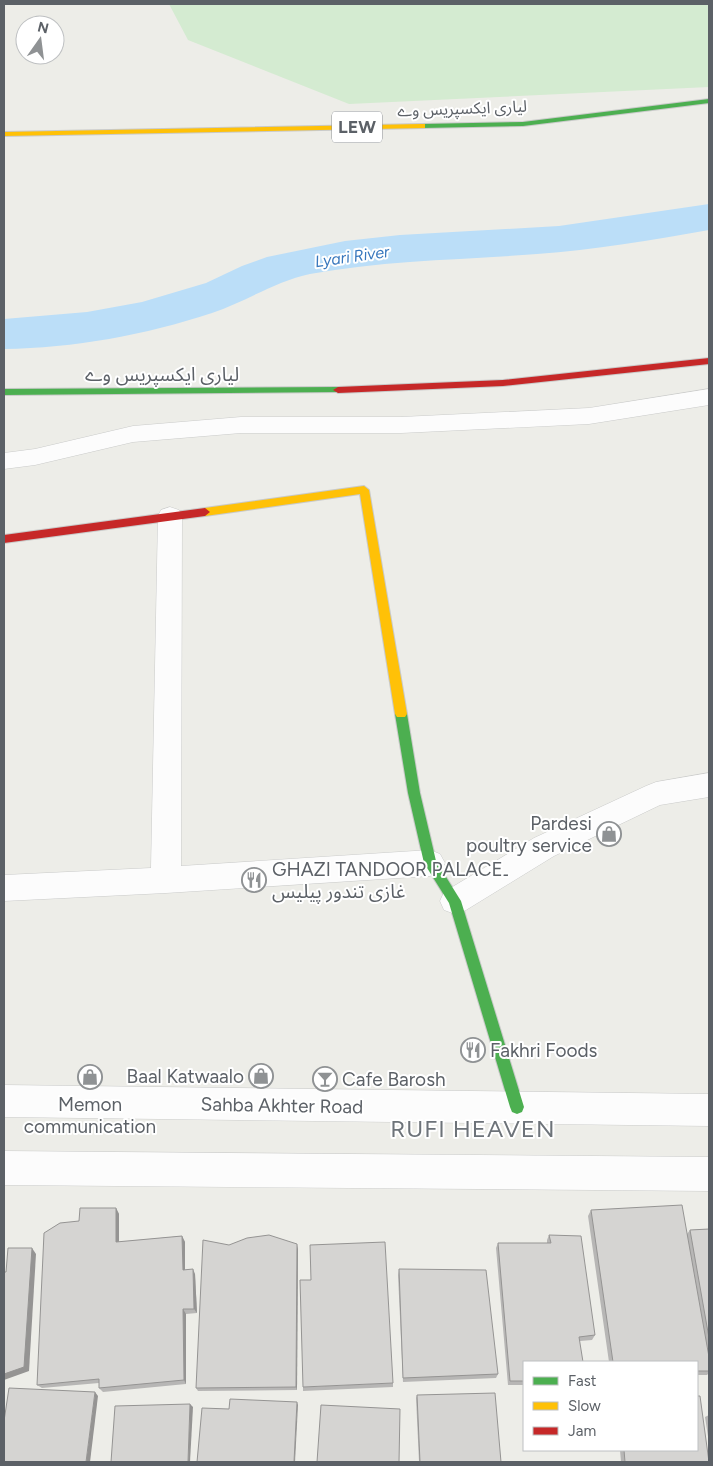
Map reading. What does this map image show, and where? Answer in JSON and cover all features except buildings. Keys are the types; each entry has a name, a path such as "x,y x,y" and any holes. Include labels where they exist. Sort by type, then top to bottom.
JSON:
{"main road":[{"name":"لیاری ایکسپریس وے","path":"4,134 523,124 709,101"},
{"name":"لیاری ایکسپریس وے","path":"4,392 268,391 435,387 600,374 709,361"},
{"path":"4,539 364,490 414,793 430,863 455,901 517,1107"}],"street":[{"path":"4,461 35,457 133,434 241,425 400,425 589,416 709,398"},
{"path":"166,880 170,516"},
{"path":"455,901 544,847 656,794 709,785"},
{"path":"4,888 166,880 430,863"},
{"name":"Sahba Akhter Road","path":"4,1101 709,1110"},
{"path":"9,1174 709,1174"}],"green space":[{"path":"169,4 709,4 709,87 349,104 188,40"}],"waterway":[{"name":"Lyari River","path":"4,334 60,331 115,323 169,311 227,291 258,276 283,267 345,254 400,248 559,239 709,217"}],"traffic: fast":[{"path":"422,126 523,124 709,101"},
{"path":"4,392 338,390"},
{"path":"401,714 414,793 430,863 455,901 517,1107"}],"traffic: slow":[{"path":"4,134 422,126"},
{"path":"205,512 364,490 401,714"}],"traffic: jam":[{"path":"338,390 503,383 709,361"},
{"path":"4,539 205,512"}],"place":[{"name":"Pardesi poultry service","path":"609,834"},
{"name":"GHAZI TANDOOR PALACE۔ غازی تندور پیلیس","path":"254,880"},
{"name":"Fakhri Foods","path":"473,1050"},
{"name":"Baal Katwaalo","path":"261,1076"},
{"name":"Memon communication","path":"90,1077"},
{"name":"Cafe Barosh","path":"325,1079"}],"district":[{"name":"RUFI HEAVEN","path":"473,1129"}]}
